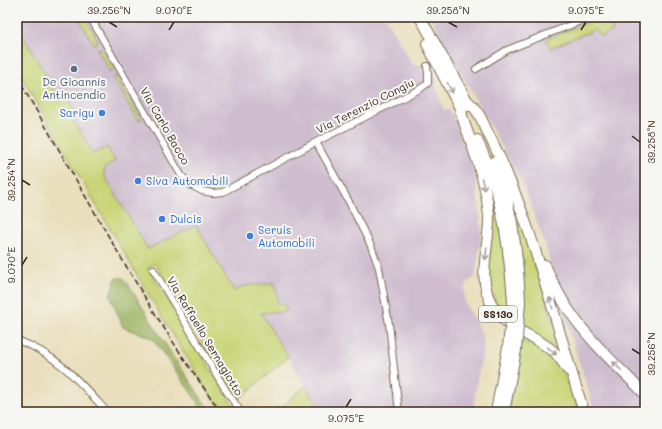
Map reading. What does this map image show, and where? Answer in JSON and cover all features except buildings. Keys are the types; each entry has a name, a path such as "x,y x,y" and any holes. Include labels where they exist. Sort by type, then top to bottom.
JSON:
{"highway":[{"name":"SS130","path":"412,17 464,104"},
{"name":"SS130","path":"420,17 464,104 462,118 473,145 485,188 489,226 484,269 487,295 502,319 514,328 536,339 553,351 561,360 574,380"},
{"name":"SS130","path":"464,104 474,105 512,187 533,243 584,412"},
{"path":"464,104 488,166 499,202 507,236 516,302 504,412"},
{"path":"512,187 517,190 521,199 545,266 574,318 605,354 645,394"},
{"path":"496,412 512,349"},
{"path":"569,360 574,364 591,412"}],"street":[{"name":"Via Carlo Bacco","path":"90,17 181,175 191,185 202,191 213,193 224,192 316,142"},
{"path":"476,69 506,50 591,17"},
{"name":"Via Terenzio Congiu","path":"316,142 420,89 428,83 427,66"},
{"path":"316,142 349,202 371,246 379,268 389,324 399,412"},
{"name":"Via Raffaello Sernagiotto","path":"153,269 227,392 241,412"},
{"path":"17,340 35,347 54,359 70,372 107,412"}],"shaded area":[{"path":"17,17 385,17 413,65 430,65 437,78 436,86 444,110 450,110 475,175 482,232 475,277 469,281 465,288 464,297 466,306 475,319 482,335 484,348 477,380 473,412 322,412 261,313 278,305 234,291 196,225 148,250 104,175 104,171 107,166 107,147 93,154 72,117 76,115 66,97 60,100 17,25"},
{"path":"430,17 645,17 645,412 595,412 567,324 545,244 522,183"}],"green space":[{"path":"78,17 85,17 98,41 94,44"},
{"path":"601,17 607,17 613,31 600,37 596,29 550,48 546,39"},
{"path":"17,25 60,100 66,97 76,115 72,118 93,154 107,147 115,161 105,168 104,175 148,249 196,225 234,291 244,286 275,283 278,304 284,304 287,311 261,313 288,357 238,400 155,263 148,268 237,412 223,412 207,390 151,299 17,69"},
{"path":"101,48 114,69 110,72 97,49"},
{"path":"117,76 141,119 138,121 113,77"},
{"path":"487,177 499,211 508,300 522,302 522,265 511,192 564,354 501,314 489,286"},
{"path":"116,278 123,278 128,284 174,358 211,412 203,412 195,398 152,338 123,327 110,295"},
{"path":"519,338 541,349 557,363 566,378 579,412 559,412 547,410 539,412 508,412"},
{"path":"305,386 322,412 276,412"}],"railway":[{"path":"17,77 140,289 166,331 221,412"}],"place":[{"name":"De Gioannis Antincendio","path":"74,69"},
{"name":"Sarigu","path":"102,113"},
{"name":"Siva Automobili","path":"138,181"},
{"name":"Dulcis","path":"162,219"},
{"name":"Seruis Automobili","path":"250,236"}]}
